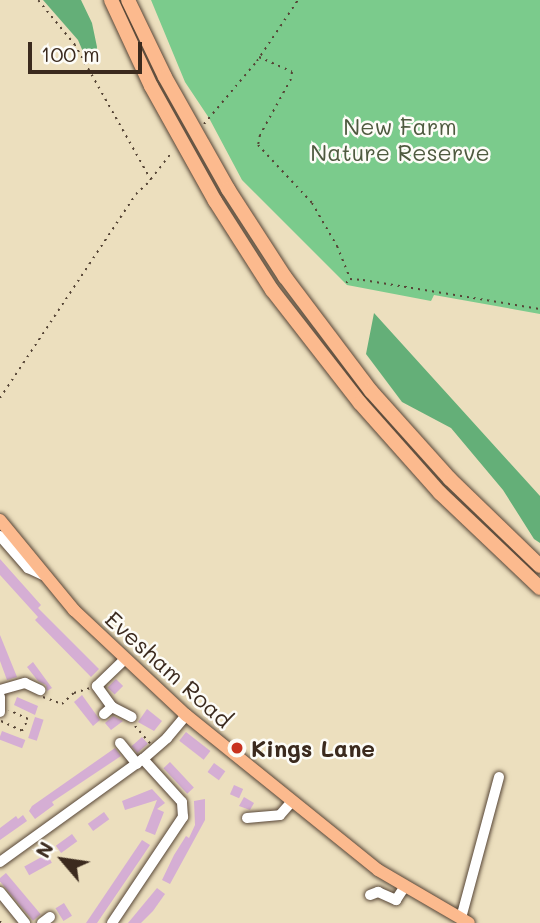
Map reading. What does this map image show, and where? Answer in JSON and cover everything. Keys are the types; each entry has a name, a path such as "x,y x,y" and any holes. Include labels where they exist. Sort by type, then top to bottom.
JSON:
{"highway":[{"path":"111,0 151,86 215,201 272,290 359,403 440,493 540,587"},
{"path":"128,0 165,76 228,189 285,277 380,401 459,489 540,566"}],"main road":[{"name":"Evesham Road","path":"0,520 43,575 124,660 186,716 378,870 465,921"}],"street":[{"path":"0,536 28,568 43,575"},
{"path":"124,660 97,686 108,711 133,722"},
{"path":"0,690 25,683 40,693"},
{"path":"0,697 0,712"},
{"path":"0,862 140,761 186,716"},
{"path":"113,923 183,817 182,802 120,743"},
{"path":"465,921 499,778"},
{"path":"247,818 279,815 292,802"},
{"path":"370,895 378,892 397,900 405,886"},
{"path":"0,892 25,923"}],"path":[{"path":"38,0 75,44 151,180"},
{"path":"202,126 259,57 298,0"},
{"path":"259,57 292,72 291,79 260,135 258,145 312,203 337,246 350,279"},
{"path":"0,398 136,194 151,180 171,153"},
{"path":"346,283 350,279"},
{"path":"350,279 540,309"},
{"path":"40,693 62,704 78,691 97,686"},
{"path":"0,721 22,731 28,719 1,707"},
{"path":"133,722 155,749"}],"green space":[{"path":"43,0 81,0 92,23 97,47 95,60 87,61 78,40"},
{"name":"New Farm Nature Reserve","path":"151,0 540,0 540,314 434,295 431,301 347,285 242,180 209,118 185,82"},
{"path":"374,313 540,496 540,543 534,539 503,490 451,428 402,402 366,354"}],"building":[{"path":"0,559 41,605 38,608 99,669 91,677 35,620 38,617 0,575"},
{"path":"0,635 17,677 7,680 0,661"},
{"path":"33,662 52,688 47,691 46,685 38,681 27,667"},
{"path":"116,679 123,686 115,695 108,687"},
{"path":"82,695 100,720 93,726 74,702"},
{"path":"17,697 38,706 35,715 14,705"},
{"path":"147,709 162,721 154,731 138,722"},
{"path":"113,716 123,721 111,730 105,723"},
{"path":"35,717 44,720 37,741 28,738"},
{"path":"2,731 25,740 22,748 0,740"},
{"path":"186,732 210,751 204,760 179,741"},
{"path":"142,737 148,744 137,753 131,746"},
{"path":"115,748 121,756 52,802 54,805 35,819 29,811 32,806"},
{"path":"170,762 194,788 187,794 163,768"},
{"path":"214,763 225,771 219,780 208,772"},
{"path":"234,785 243,789 239,798 230,794"},
{"path":"152,789 165,803 157,809 164,812 155,835 145,831 157,800 125,810 122,801"},
{"path":"244,797 254,803 250,810 239,806"},
{"path":"205,799 205,820 170,884 162,880 174,855 186,836 189,838 195,825 194,801"},
{"path":"104,812 109,819 93,831 88,824"},
{"path":"23,815 27,821 0,840 0,828 16,816 18,819"},
{"path":"72,834 77,841 61,853 56,846"},
{"path":"142,840 150,845 144,854 97,923 86,923"},
{"path":"47,854 52,863 29,875 24,867"},
{"path":"6,873 41,914 33,921 0,881"},
{"path":"157,888 165,894 153,911 141,923 128,923"},
{"path":"64,903 72,916 63,921 56,908"}],"place":[{"name":"Kings Lane","path":"237,748"}]}
